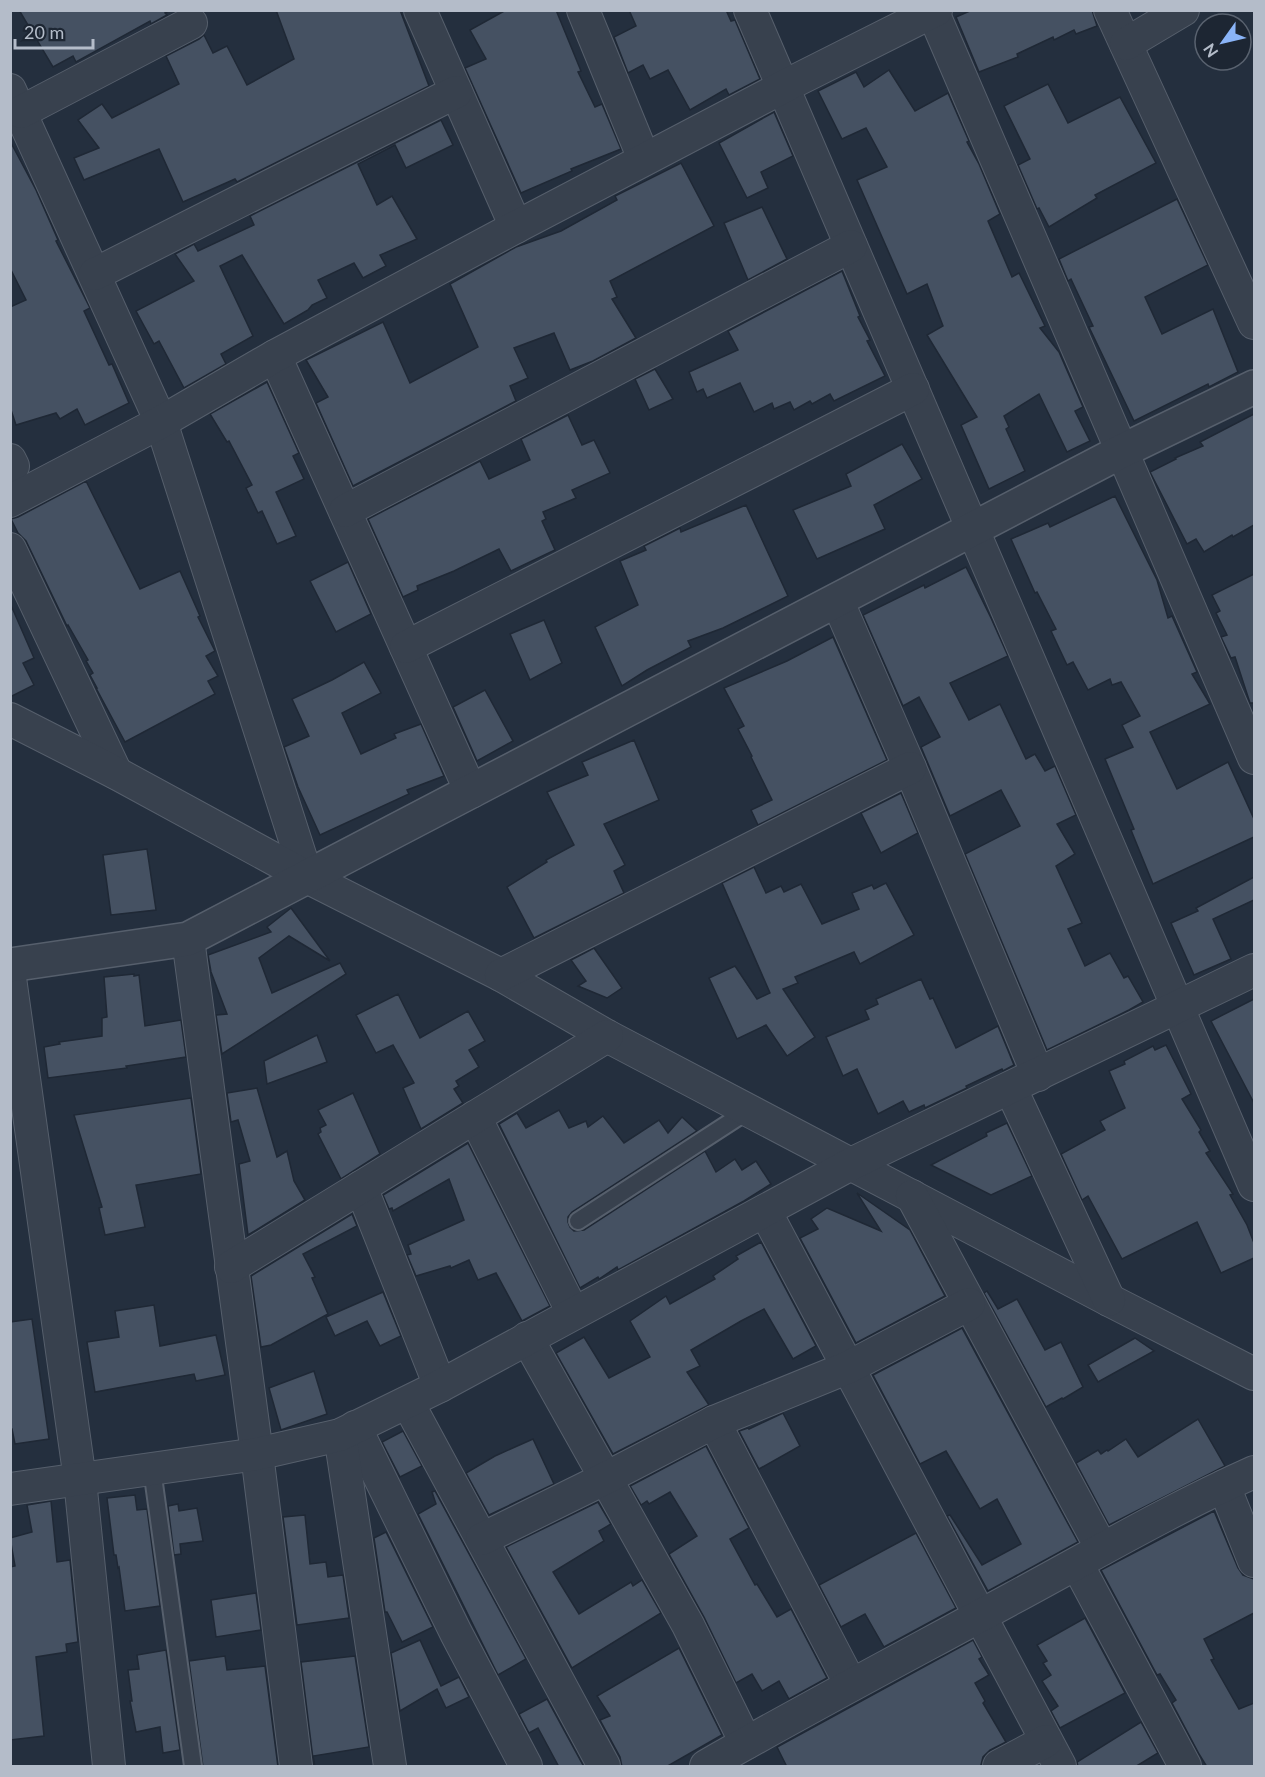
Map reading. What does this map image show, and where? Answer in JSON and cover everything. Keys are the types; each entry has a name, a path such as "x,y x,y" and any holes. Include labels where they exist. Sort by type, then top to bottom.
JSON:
{"street":[{"path":"420,10 516,227"},
{"path":"583,10 644,159"},
{"path":"750,10 1254,1185"},
{"path":"1110,10 1254,323"},
{"path":"1126,44 1183,10"},
{"path":"10,501 160,422 275,356 644,159 933,11 1254,758"},
{"path":"191,23 16,101 160,422 307,878"},
{"path":"95,274 456,92"},
{"path":"345,511 851,246"},
{"path":"275,356 471,792"},
{"path":"10,965 188,939 1122,451 1254,387"},
{"path":"406,647 913,389"},
{"path":"10,460 13,466 10,472"},
{"path":"10,549 116,773"},
{"path":"837,600 1038,1075"},
{"path":"10,719 116,773 307,878 501,975 607,1036 1254,1374"},
{"path":"501,975 910,768"},
{"path":"188,939 296,1767"},
{"path":"10,1489 256,1454 347,1431 408,1403 851,1164 1011,1089 1254,970"},
{"path":"10,978 80,1480 106,1766"},
{"path":"231,1267 607,1036"},
{"path":"1011,1089 1109,1300"},
{"path":"475,1117 573,1313"},
{"path":"361,1187 440,1386"},
{"path":"912,1196 969,1304 1090,1556 1185,1767"},
{"path":"765,1210 1053,1754 999,1767"},
{"path":"482,1539 714,1422 849,1367 969,1304"},
{"path":"527,1338 687,1625 746,1743"},
{"path":"408,1403 604,1767"},
{"path":"714,1422 850,1684"},
{"path":"347,1431 390,1767"},
{"path":"347,1431 526,1767"},
{"path":"706,1767 850,1684 1224,1485 1254,1472"},
{"path":"1224,1485 1254,1560"}],"lane":[{"path":"578,1221 749,1110"},
{"path":"152,1469 193,1767"}],"building":[{"path":"19,10 170,10 165,13 167,15 151,24 150,21 76,62 73,56 53,67"},
{"path":"276,10 400,10 429,86 237,182 235,179 183,202 159,149 84,180 74,158 99,148 78,120 102,104 112,118 179,84 166,56 204,35 213,53 227,46 247,85 294,59"},
{"path":"506,10 556,10 581,71 578,72 595,107 602,104 621,149 571,169 572,171 521,193 465,68 486,59 470,30"},
{"path":"629,10 726,10 731,21 735,20 760,79 729,95 726,89 690,110 668,70 650,79 643,65 628,73 614,37 636,26"},
{"path":"972,10 1092,10 1097,26 1076,34 1074,30 1054,40 1053,37 1017,54 1018,57 979,72 956,17"},
{"path":"889,70 915,111 948,93 969,141 967,142 1000,214 988,221 1012,277 1019,273 1045,326 1040,328 1059,352 1083,407 1075,411 1090,441 1067,452 1039,394 1004,416 1009,427 1006,429 1025,471 989,489 961,425 977,417 927,335 943,326 927,284 907,294 857,180 887,167 866,128 842,139 818,91 856,72 864,87"},
{"path":"1048,84 1068,123 1120,97 1156,163 1095,195 1097,198 1049,227 1039,208 1037,209 1018,165 1030,159 1004,106"},
{"path":"774,112 793,156 761,172 768,188 747,198 719,143"},
{"path":"441,120 453,145 406,168 395,145 358,164 377,205 392,196 417,239 380,255 386,266 363,278 354,263 318,280 327,298 284,324 242,255 220,266 253,336 221,354 226,364 184,388 159,341 154,344 136,311 194,281 175,254 194,244 198,251 254,225 250,216"},
{"path":"10,141 36,190 58,240 56,241 90,308 84,311 109,365 112,364 129,403 85,425 77,409 60,419 56,413 16,425 10,407 10,307 26,300 10,268"},
{"path":"681,163 714,226 610,281 617,297 612,299 636,338 593,361 570,370 554,333 514,348 528,378 510,386 516,401 353,486 316,403 328,397 306,360 383,322 410,383 478,347 450,284 516,247 561,231 617,200 615,196"},
{"path":"1177,199 1208,265 1145,297 1162,334 1213,309 1238,372 1209,387 1208,384 1134,421 1089,327 1093,326 1071,279 1068,281 1059,259"},
{"path":"762,207 787,259 748,280 724,223"},
{"path":"842,271 860,316 858,317 870,340 867,341 885,376 834,401 830,394 812,404 810,401 794,410 790,402 774,409 772,403 754,412 740,383 707,398 703,389 697,392 689,372 738,350 728,331"},
{"path":"655,369 673,399 649,410 635,379"},
{"path":"267,382 299,453 293,456 304,479 276,492 296,536 277,544 262,511 258,513 246,488 252,485 229,441 227,442 210,414"},
{"path":"1254,414 1254,525 1204,552 1196,539 1187,544 1150,472 1203,446 1200,442"},
{"path":"568,415 582,445 594,440 610,473 572,490 576,498 543,512 546,519 542,521 555,550 511,571 499,549 417,586 418,590 403,597 368,519 480,461 489,479 530,460 521,439"},
{"path":"902,444 922,479 874,505 885,529 817,559 793,510 851,486 846,474"},
{"path":"86,481 140,589 180,571 200,616 198,617 215,651 206,656 218,676 208,681 215,694 125,742 90,675 93,673 86,661 88,660 67,626 26,541 18,533 11,519"},
{"path":"1115,496 1157,580 1168,618 1172,616 1197,672 1192,674 1210,704 1150,732 1177,789 1228,762 1254,819 1254,837 1153,884 1131,830 1134,829 1105,759 1133,747 1122,725 1140,716 1121,682 1112,685 1110,679 1088,690 1073,662 1067,665 1051,631 1056,629 1037,592 1035,593 1011,539 1048,523 1050,527"},
{"path":"746,505 788,596 723,628 688,641 691,647 622,686 595,627 638,605 620,561 646,550 644,546 680,528 681,532"},
{"path":"348,562 371,614 336,632 310,581"},
{"path":"966,567 1008,656 950,683 969,720 1000,704 1026,759 1035,754 1045,771 1055,766 1076,815 1057,824 1075,854 1056,866 1082,923 1068,929 1085,966 1110,953 1124,978 1128,976 1143,1002 1047,1050 965,854 1020,826 1001,790 950,816 921,747 940,737 919,697 903,706 863,615"},
{"path":"1254,574 1254,703 1250,703 1235,657 1231,658 1221,637 1227,635 1216,613 1220,611 1212,595"},
{"path":"10,603 34,658 23,663 34,685 10,697"},
{"path":"544,620 562,663 530,680 510,634"},
{"path":"833,637 887,760 758,825 751,810 772,800 738,729 744,726 724,688 787,661"},
{"path":"364,662 381,693 342,713 361,754 396,738 394,734 421,724 444,776 407,790 409,794 320,835 298,787 284,747 309,736 292,699"},
{"path":"485,690 513,741 477,761 453,707"},
{"path":"634,740 659,800 604,824 625,865 614,871 624,893 534,938 507,887 547,862 546,860 574,845 547,792 588,775 582,762"},
{"path":"901,793 918,833 881,853 861,813"},
{"path":"147,849 156,910 111,915 103,855"},
{"path":"754,867 766,893 781,886 784,892 801,884 822,924 859,909 852,893 872,885 874,889 886,883 914,935 860,964 854,952 795,977 798,983 783,989 815,1037 787,1056 766,1025 737,1039 709,978 735,966 757,999 770,993 722,883"},
{"path":"1254,877 1254,900 1213,919 1231,959 1194,975 1171,923 1198,911 1196,908"},
{"path":"291,908 330,961 289,936 259,958 272,993 340,963 346,974 222,1054 216,1015 227,1014 211,972 208,955 271,932 267,927"},
{"path":"594,948 622,988 607,998 578,986 586,981 571,960"},
{"path":"134,974 134,976 139,975 145,1026 181,1020 186,1057 126,1066 127,1068 48,1078 44,1047 60,1044 59,1042 102,1036 102,1018 107,1017 104,977"},
{"path":"921,979 930,999 933,998 956,1048 998,1026 1014,1065 966,1086 967,1088 925,1108 924,1105 909,1112 903,1101 878,1114 857,1069 843,1076 826,1037 869,1019 865,1010 878,1004 876,999"},
{"path":"398,994 420,1038 468,1011 485,1041 469,1050 479,1067 456,1081 459,1086 454,1089 463,1103 421,1129 403,1088 414,1083 393,1045 376,1053 356,1015"},
{"path":"1254,999 1254,1103 1211,1021"},
{"path":"317,1035 327,1062 267,1084 264,1061"},
{"path":"1166,1045 1191,1094 1182,1099 1201,1130 1199,1132 1210,1151 1206,1153 1233,1194 1230,1195 1254,1243 1254,1258 1221,1273 1197,1222 1122,1259 1088,1196 1082,1200 1061,1154 1105,1130 1100,1121 1125,1108 1109,1071 1125,1064 1124,1061 1153,1046 1155,1050"},
{"path":"257,1088 277,1157 287,1151 294,1181 305,1200 248,1235 239,1164 250,1161 238,1120 231,1122 227,1093"},
{"path":"353,1093 380,1154 341,1179 318,1134 321,1132 320,1128 326,1125 318,1110"},
{"path":"191,1098 201,1174 136,1185 145,1227 105,1235 99,1208 102,1207 74,1115"},
{"path":"559,1110 569,1128 586,1121 588,1127 603,1116 624,1143 659,1120 668,1133 682,1117 697,1131 572,1212 568,1217 568,1222 574,1231 584,1230 705,1151 716,1172 735,1159 742,1170 756,1161 771,1184 618,1270 617,1267 580,1288 499,1124 517,1113 526,1128"},
{"path":"1007,1123 1032,1176 991,1195 931,1165 987,1136 986,1133"},
{"path":"468,1143 550,1306 522,1321 496,1273 478,1280 469,1260 451,1268 450,1266 416,1276 407,1255 411,1254 408,1245 464,1220 449,1179 393,1211 392,1208 389,1209 383,1195"},
{"path":"857,1193 910,1230 945,1296 856,1343 800,1238 818,1229 811,1219 827,1208 881,1231"},
{"path":"352,1214 357,1226 303,1254 315,1277 312,1278 328,1314 271,1345 261,1347 251,1276"},
{"path":"761,1242 816,1346 793,1359 764,1309 741,1321 691,1350 700,1366 687,1372 709,1405 613,1454 556,1353 584,1337 609,1378 650,1357 630,1321 666,1296 670,1304 715,1279 713,1276 738,1259 736,1256"},
{"path":"987,1291 998,1309 1017,1299 1045,1350 1061,1342 1083,1387 1046,1407 984,1293"},
{"path":"383,1292 401,1336 380,1346 367,1321 335,1336 326,1317"},
{"path":"154,1305 160,1346 216,1335 225,1375 196,1381 194,1374 95,1392 87,1342 119,1337 115,1311"},
{"path":"32,1319 49,1439 15,1444 12,1429 10,1429 10,1322"},
{"path":"962,1328 1078,1542 988,1591 947,1516 950,1515 982,1565 1021,1544 997,1499 980,1509 946,1451 920,1464 873,1375"},
{"path":"1135,1338 1154,1351 1098,1382 1088,1365"},
{"path":"314,1371 327,1414 281,1430 269,1388"},
{"path":"783,1413 800,1446 759,1469 739,1431 749,1429"},
{"path":"1198,1419 1225,1466 1109,1525 1076,1463 1098,1450 1101,1454 1108,1451 1126,1439 1138,1457"},
{"path":"403,1431 422,1466 400,1477 382,1442"},
{"path":"533,1439 554,1484 489,1515 466,1473 495,1456"},
{"path":"706,1446 749,1528 730,1539 755,1585 757,1584 777,1617 791,1609 827,1678 789,1699 779,1681 762,1691 752,1674 736,1683 704,1617 669,1554 697,1536 670,1492 649,1504 647,1501 641,1505 630,1486"},
{"path":"435,1491 526,1659 498,1675 418,1514 436,1504 432,1492"},
{"path":"135,1495 137,1510 147,1509 160,1606 125,1611 119,1567 116,1555 114,1555 107,1498"},
{"path":"51,1501 57,1562 70,1560 78,1642 66,1644 67,1652 36,1657 44,1736 10,1740 10,1567 15,1566 10,1538 32,1532 27,1505"},
{"path":"598,1502 611,1524 599,1531 604,1541 553,1572 579,1614 631,1582 633,1586 642,1580 661,1613 572,1668 506,1547"},
{"path":"178,1504 179,1511 197,1508 203,1541 180,1544 181,1554 174,1555 168,1506"},
{"path":"1214,1511 1238,1568 1243,1575 1254,1579 1254,1613 1204,1639 1214,1659 1211,1660 1239,1709 1254,1703 1254,1767 1207,1767 1172,1703 1176,1700 1160,1674 1157,1675 1101,1570"},
{"path":"305,1515 310,1564 326,1562 328,1577 343,1575 349,1618 297,1625 283,1517"},
{"path":"386,1532 433,1627 402,1642 385,1612 374,1538"},
{"path":"916,1533 956,1608 884,1647 865,1614 841,1627 819,1585"},
{"path":"256,1593 261,1630 216,1637 211,1600"},
{"path":"1085,1618 1125,1693 1060,1728 1051,1711 1058,1706 1042,1681 1051,1675 1043,1663 1047,1661 1037,1645"},
{"path":"420,1640 441,1686 459,1677 469,1697 446,1708 437,1689 400,1711 391,1653"},
{"path":"973,1640 982,1657 979,1659 989,1675 975,1683 985,1701 983,1703 1006,1742 990,1750 983,1757 981,1765 978,1767 787,1767 777,1747"},
{"path":"679,1648 722,1735 666,1767 622,1767 620,1757 600,1720 610,1716 597,1696"},
{"path":"166,1650 180,1750 163,1753 160,1727 136,1732 130,1701 132,1701 128,1670 139,1669 137,1655"},
{"path":"225,1656 227,1670 265,1666 278,1767 203,1767 189,1661"},
{"path":"355,1656 369,1747 313,1756 314,1767 301,1662"},
{"path":"547,1699 584,1767 559,1767 538,1728 529,1733 519,1714"},
{"path":"1141,1722 1158,1753 1135,1767 1078,1767 1077,1762"}]}
